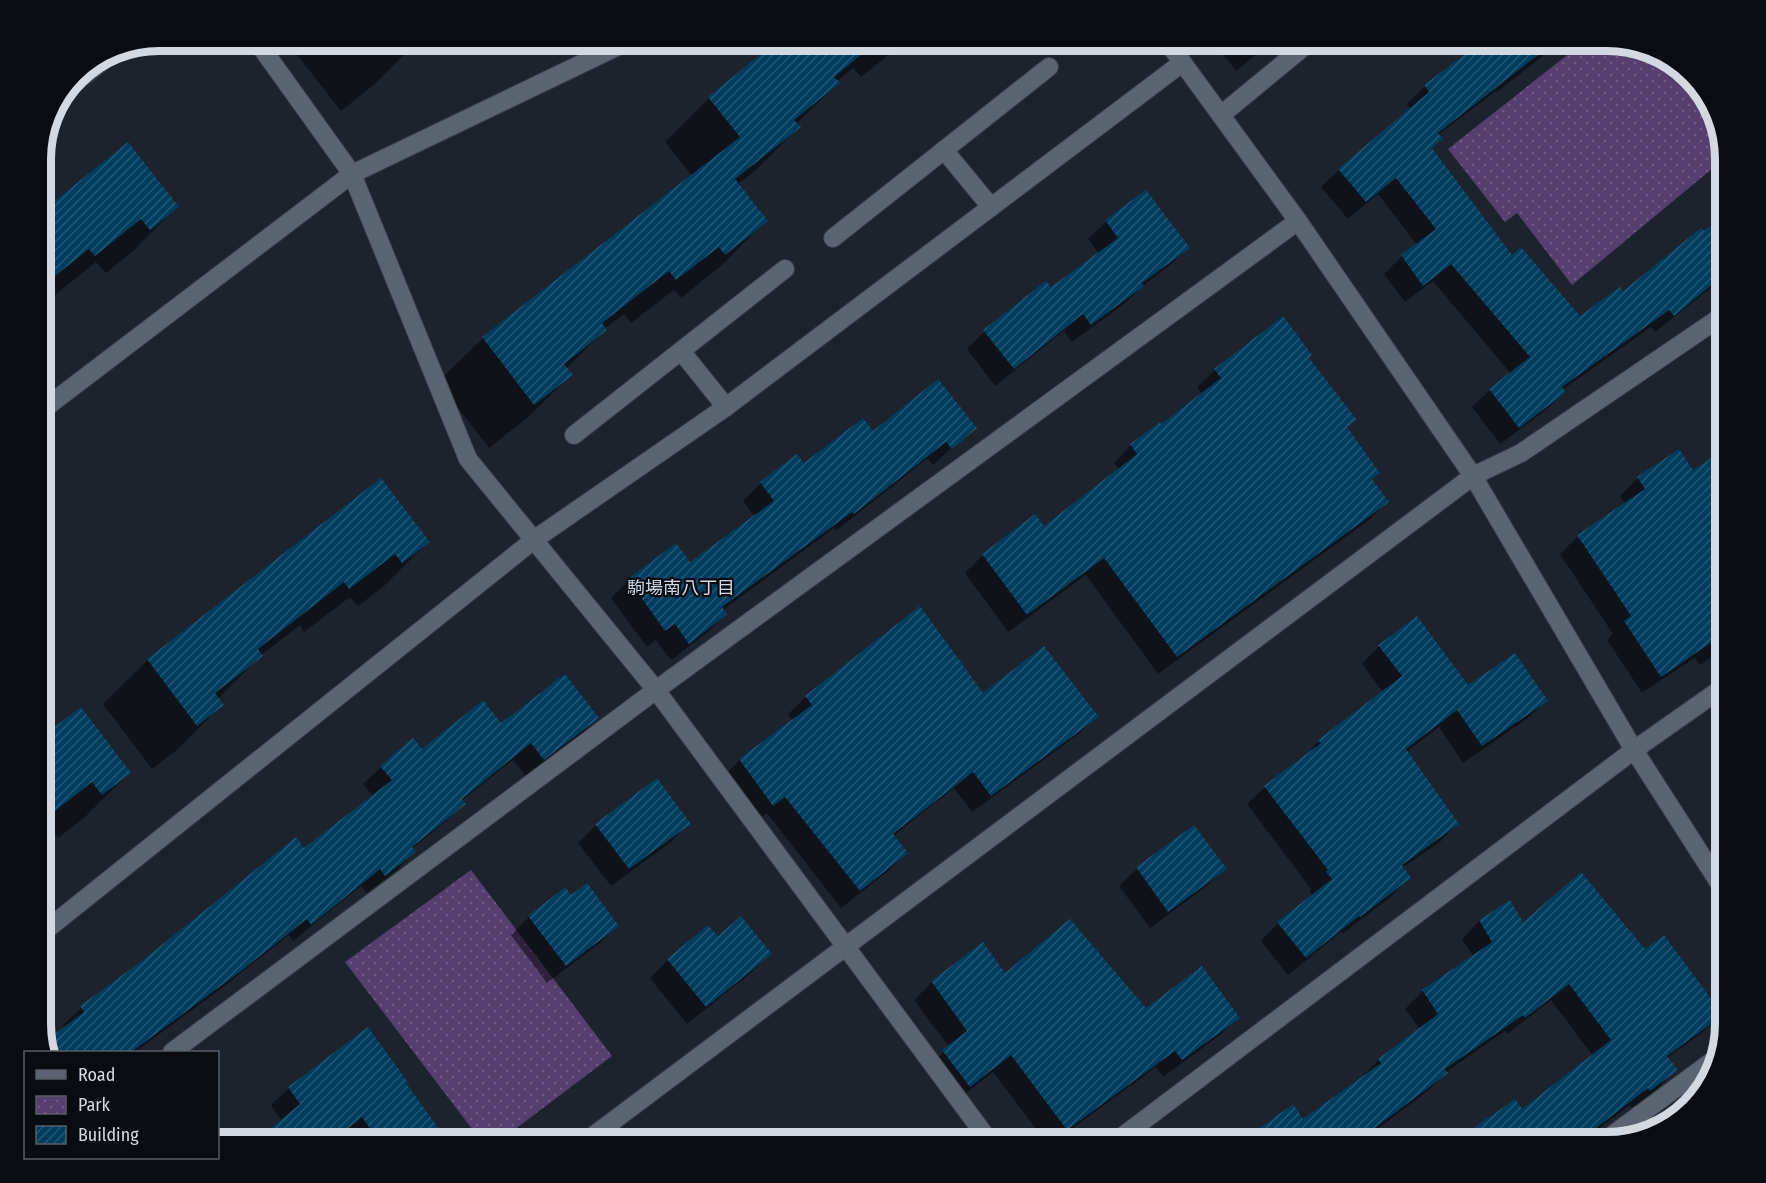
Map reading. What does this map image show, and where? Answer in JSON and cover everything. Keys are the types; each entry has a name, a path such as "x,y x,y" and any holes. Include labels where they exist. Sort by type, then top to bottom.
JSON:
{"street":[{"path":"264,51 352,174 468,459 656,690 982,1132"},
{"path":"51,403 352,174 608,51"},
{"path":"1174,51 1298,221 1473,476 1634,750 1715,876"},
{"path":"1221,115 1299,51"},
{"path":"51,926 535,539 726,407 1182,63"},
{"path":"833,238 1049,67"},
{"path":"944,150 991,207"},
{"path":"174,1051 656,690 1298,221"},
{"path":"574,435 785,269"},
{"path":"600,1132 1473,476 1521,453 1715,321"},
{"path":"681,351 726,407"},
{"path":"1130,1132 1634,750 1715,693"},
{"path":"1619,1131 1707,1065"},
{"path":"1640,1115 1646,1125"}],"green space":[{"path":"1572,51 1607,51 1628,53 1655,62 1667,69 1688,88 1707,118 1714,145 1715,166 1572,285 1517,213 1505,222 1448,149"},
{"path":"471,870 612,1056 511,1132 474,1132 345,962"}],"building":[{"path":"764,51 866,51 834,77 840,83 794,120 801,127 735,179 768,221 725,255 719,247 676,280 669,271 602,323 607,330 564,364 573,375 534,405 482,337 740,137 708,97"},
{"path":"1469,51 1481,51 1485,56 1491,51 1543,51 1438,133 1443,139 1432,148 1512,255 1521,247 1580,316 1620,287 1623,291 1701,228 1704,231 1715,223 1715,282 1674,316 1669,310 1562,387 1566,392 1519,428 1489,389 1530,357 1451,264 1423,286 1401,255 1436,229 1396,178 1366,202 1338,169 1429,92 1424,85"},
{"path":"128,142 179,207 150,230 141,219 95,256 89,249 51,279 51,204"},
{"path":"1146,190 1190,248 1142,283 1144,286 1091,325 1083,314 1014,369 983,330 1046,281 1051,287 1118,238 1105,220"},
{"path":"1283,316 1312,355 1309,358 1357,420 1347,427 1380,473 1372,479 1389,502 1177,657 1104,558 1027,615 982,554 1035,514 1044,526 1137,454 1130,444 1160,422 1161,424 1221,378 1214,369"},
{"path":"938,379 977,428 952,449 946,442 854,514 852,512 722,607 727,614 689,644 675,624 665,631 628,579 676,543 690,562 774,501 760,482 797,454 804,463 863,418 873,431"},
{"path":"1679,449 1693,470 1715,456 1715,640 1661,677 1624,621 1631,616 1577,535 1645,489 1637,477"},
{"path":"381,478 430,542 402,563 395,554 349,589 344,582 258,649 263,656 215,693 224,705 197,726 147,659"},
{"path":"920,606 983,693 1044,646 1099,717 991,796 973,772 893,834 908,853 860,891 785,797 773,806 739,759 812,705 805,696"},
{"path":"1417,616 1468,685 1515,653 1548,701 1482,746 1457,710 1406,749 1459,824 1402,865 1411,878 1306,958 1277,922 1332,879 1326,872 1328,870 1264,786 1321,743 1318,740 1402,676 1378,645"},
{"path":"565,674 599,718 544,760 531,743 462,799 466,804 412,847 416,852 385,876 380,869 311,925 307,919 133,1051 55,1051 52,1036 84,1012 80,1006 143,960 296,837 304,848 392,780 380,766 413,738 422,749 483,700 501,723"},
{"path":"81,707 131,773 102,795 92,782 51,814 51,730"},
{"path":"657,778 691,824 629,869 595,824"},
{"path":"1194,825 1227,869 1168,912 1136,867"},
{"path":"1581,872 1645,949 1664,935 1715,1004 1715,1021 1667,1056 1678,1070 1650,1091 1648,1088 1591,1132 1468,1132 1515,1099 1522,1109 1611,1040 1569,984 1525,1018 1523,1015 1445,1069 1448,1073 1369,1132 1255,1132 1293,1104 1303,1119 1381,1063 1378,1059 1438,1014 1422,990 1492,942 1479,920 1510,900 1523,922"},
{"path":"587,883 619,926 566,966 528,916 565,887 571,895"},
{"path":"741,916 772,954 706,1007 667,959 708,925 718,936"},
{"path":"1070,919 1146,1008 1202,966 1240,1018 1182,1060 1175,1051 1067,1130 1011,1055 970,1087 942,1050 967,1031 931,981 983,942 1005,973"},
{"path":"368,1027 441,1132 372,1132 362,1117 344,1132 266,1132 300,1104 288,1087"}],"district":[{"name":"駒場南八丁目","path":"681,588"}]}
